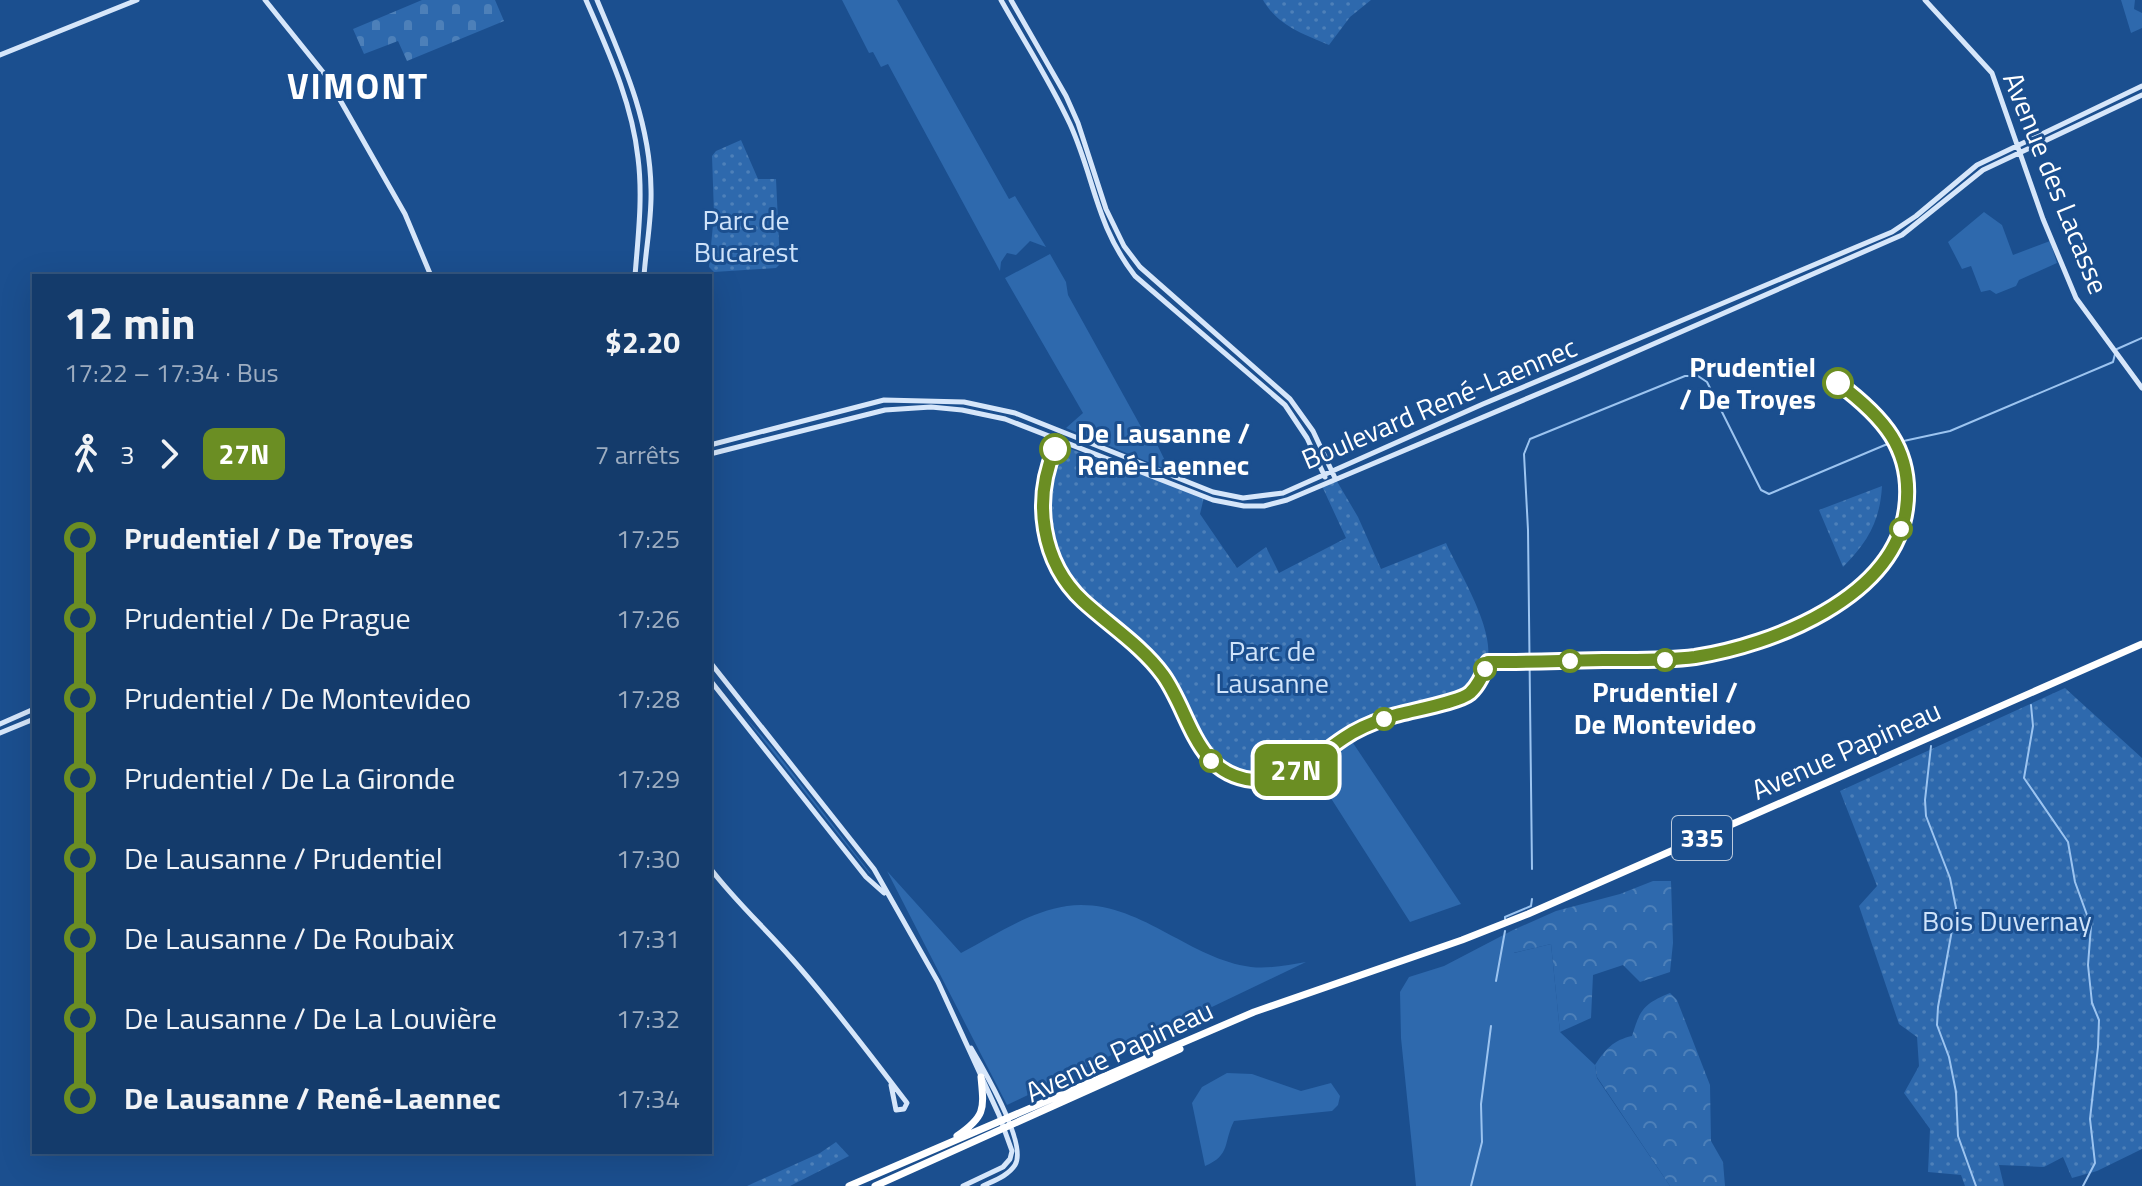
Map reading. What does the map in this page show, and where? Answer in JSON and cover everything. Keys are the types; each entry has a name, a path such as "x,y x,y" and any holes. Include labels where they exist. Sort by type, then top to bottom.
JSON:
{"highway":[{"name":"Avenue Papineau","path":"1005,1124 1147,1065 1254,1012 1492,929 2142,644"},
{"path":"946,1144 972,1126 980,1115 983,1104 981,1077"},
{"path":"849,1186 946,1144 1005,1124"},
{"path":"875,1186 1005,1124"}],"street":[{"path":"0,55 137,0"},
{"path":"265,0 333,86 405,214 430,274"},
{"path":"586,0 620,82 635,134 640,187 635,274"},
{"path":"597,0 627,71 645,133 651,191 644,274"},
{"path":"1001,0 1071,127 1099,215 1118,254 1135,276 1285,405 1307,438 1325,478"},
{"path":"1011,0 1067,97 1106,209 1124,246 1140,267 1290,399 1313,431 1335,478"},
{"name":"Avenue des Lacasse","path":"1925,0 1992,73 2043,219 2076,298 2142,388"},
{"name":"Boulevard René-Laennec","path":"712,454 874,413 931,407 973,411 1005,419 1204,497 1232,505 1275,504 1325,478 1331,470 1892,232 1977,165 2142,86"},
{"name":"Boulevard René-Laennec","path":"712,444 884,400 930,399 964,402 1015,413 1230,496 1255,498 1283,493 1325,478 1335,478 1434,438 1902,235 1975,175 2142,95"},
{"path":"712,665 874,869 928,963 1018,1148 1016,1162 1005,1175 983,1186"},
{"path":"712,683 866,877 887,896"},
{"path":"0,724 32,710"},
{"path":"0,733 32,720"},
{"path":"712,871 729,894 791,957 841,1016 907,1103 904,1109 896,1110 891,1085"},
{"path":"960,1030 986,1074 1011,1148 1009,1161 1000,1169 963,1186"}],"green space":[{"path":"422,0 495,0 504,21 407,61 398,41 364,54 353,29"},
{"path":"842,0 897,0 1009,199 1015,196 1046,247 1030,241 1016,255 1007,253 1000,271 888,64 881,67 873,52 869,53"},
{"path":"1263,0 1371,0 1350,17 1329,45 1284,23"},
{"path":"2121,0 2135,0 2134,9 2142,13 2142,28 2131,33"},
{"name":"Parc de Bucarest","path":"741,140 758,179 776,179 780,264 776,268 714,272 709,267 714,214 712,156 716,151"},
{"path":"1984,212 2002,225 2013,255 2050,241 2057,263 1996,294 1990,290 1981,292 1971,266 1962,269 1948,242"},
{"path":"1050,254 1066,282 1068,295 1145,434 1154,438 1170,471 1066,428 1083,413 1005,278"},
{"name":"Parc de Lausanne","path":"1065,447 1204,497 1200,514 1237,568 1266,547 1279,573 1346,538 1321,484 1335,478 1358,517 1381,569 1446,543 1475,602 1486,634 1487,662 1480,679 1463,697 1382,719 1282,770 1250,774 1223,763 1202,741 1165,670 1087,598 1065,572 1052,538 1048,502 1054,466 1060,449"},
{"path":"1882,486 1879,510 1871,530 1843,567 1819,510"},
{"name":"Bois Duvernay","path":"2065,688 2142,758 2142,1149 2097,1171 2072,1178 2063,1157 2044,1167 1999,1165 2004,1186 1965,1186 1961,1175 1928,1172 1930,1129 1904,1093 1919,1066 1917,1037 1899,1024 1859,906 1877,886 1840,791"},
{"path":"745,717 772,747 871,874 869,873"},
{"path":"1351,740 1461,904 1410,922 1311,767"},
{"path":"887,871 961,953 1039,913 1067,906 1092,906 1139,919 1228,962 1258,967 1306,962 1007,1105"},
{"path":"1653,881 1671,881 1673,943 1670,972 1640,982 1623,965 1593,975 1591,1018 1560,1032 1551,944 1513,953 1513,930 1556,911 1620,894"},
{"path":"1513,930 1514,953 1551,944 1560,1032 1595,1065 1597,1078 1670,1186 1416,1186 1401,1038 1400,992 1409,977 1444,966"},
{"path":"1670,993 1677,1000 1710,1085 1711,1141 1723,1162 1725,1186 1670,1186 1597,1077 1595,1065 1606,1050 1632,1036 1644,1009"},
{"path":"1227,1073 1252,1074 1301,1091 1331,1083 1340,1096 1338,1105 1332,1111 1234,1121 1223,1153 1205,1166 1192,1103 1202,1087"},
{"path":"836,1142 849,1156 790,1186 747,1186 820,1153"}],"waterway":[{"path":"2117,349 2142,338"},
{"path":"1532,869 1528,530 1524,454 1530,439 1685,376 1698,376 1707,382 1761,490 1769,494 1885,445 1950,431 2113,362 2115,354"},
{"path":"2031,705 2033,726 2024,778 2068,842 2075,882 2091,926 2088,965 2092,1003 2099,1020 2090,1119 2095,1163 2083,1186"},
{"path":"1931,746 1926,816 1950,878 1956,908 1937,1025 1949,1057 1956,1092 1958,1136 1976,1186"},
{"path":"1505,919 1531,906 1532,899"},
{"path":"1496,981 1505,931"},
{"path":"1471,1186 1482,1142 1481,1104 1491,1026"}],"bus line":[{"name":"27N","path":"1055,449 1044,483 1042,514 1057,567 1082,600 1157,667 1205,755 1239,777 1265,780 1283,777 1347,735 1379,720 1415,708 1453,701 1469,693 1480,680 1488,662 1659,661 1694,657 1768,637 1840,603 1888,557 1904,522 1908,490 1902,457 1890,432 1869,406 1838,383"}],"place":[{"name":"Prudentiel / De Troyes","path":"1838,383"},
{"name":"De Lausanne / René-Laennec","path":"1055,449"},
{"name":"Prudentiel / De Montevideo","path":"1665,660"}],"district":[{"name":"VIMONT","path":"358,86"}]}
